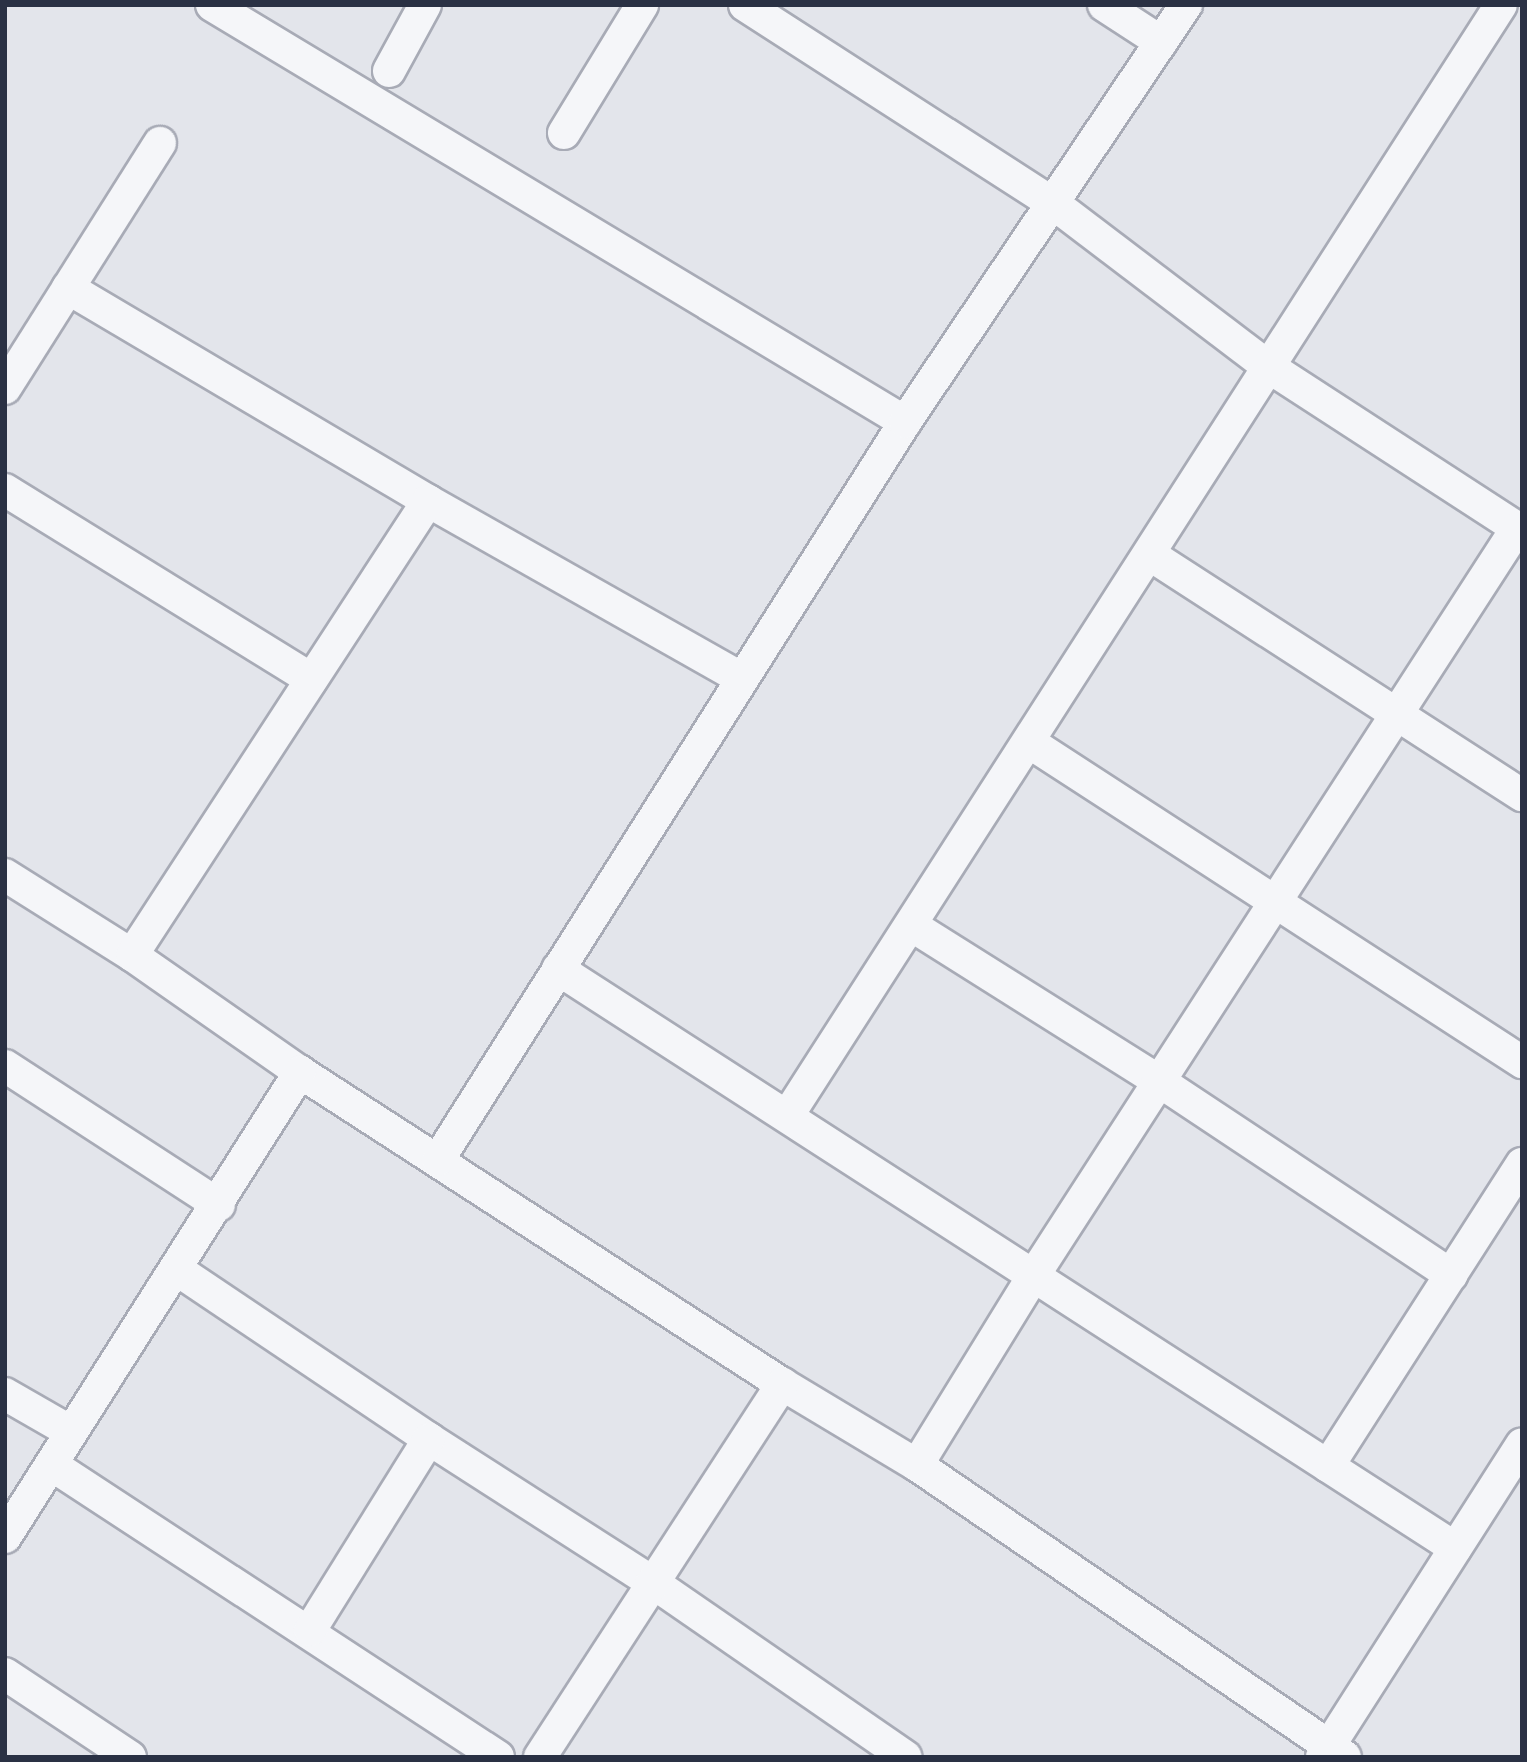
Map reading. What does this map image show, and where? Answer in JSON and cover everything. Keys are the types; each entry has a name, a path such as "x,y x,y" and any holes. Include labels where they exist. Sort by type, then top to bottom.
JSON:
{"street":[{"path":"212,5 905,422"},
{"path":"389,71 425,5"},
{"path":"564,133 642,5"},
{"path":"745,5 1054,204 1269,367 1519,530 1032,1278 917,1465"},
{"path":"1104,5 1161,42"},
{"path":"438,1160 905,422 1186,5"},
{"path":"788,1115 1501,5"},
{"path":"5,387 160,143"},
{"path":"68,288 428,501 742,679"},
{"path":"5,490 311,679"},
{"path":"132,955 428,501"},
{"path":"1149,554 1522,795"},
{"path":"1028,742 1522,1062"},
{"path":"5,875 132,955 300,1072 782,1384 917,1465 1332,1753 1455,1548 1522,1444"},
{"path":"911,925 1159,1081 1451,1275"},
{"path":"558,969 788,1115 1032,1278 1455,1548"},
{"path":"5,1066 219,1205"},
{"path":"5,1537 219,1205 300,1072"},
{"path":"1328,1466 1522,1164"},
{"path":"176,1269 429,1439 652,1582 906,1757"},
{"path":"540,1757 782,1384"},
{"path":"5,1394 71,1433"},
{"path":"310,1630 429,1439"},
{"path":"52,1465 310,1630 498,1757"},
{"path":"5,1674 130,1757"}]}
